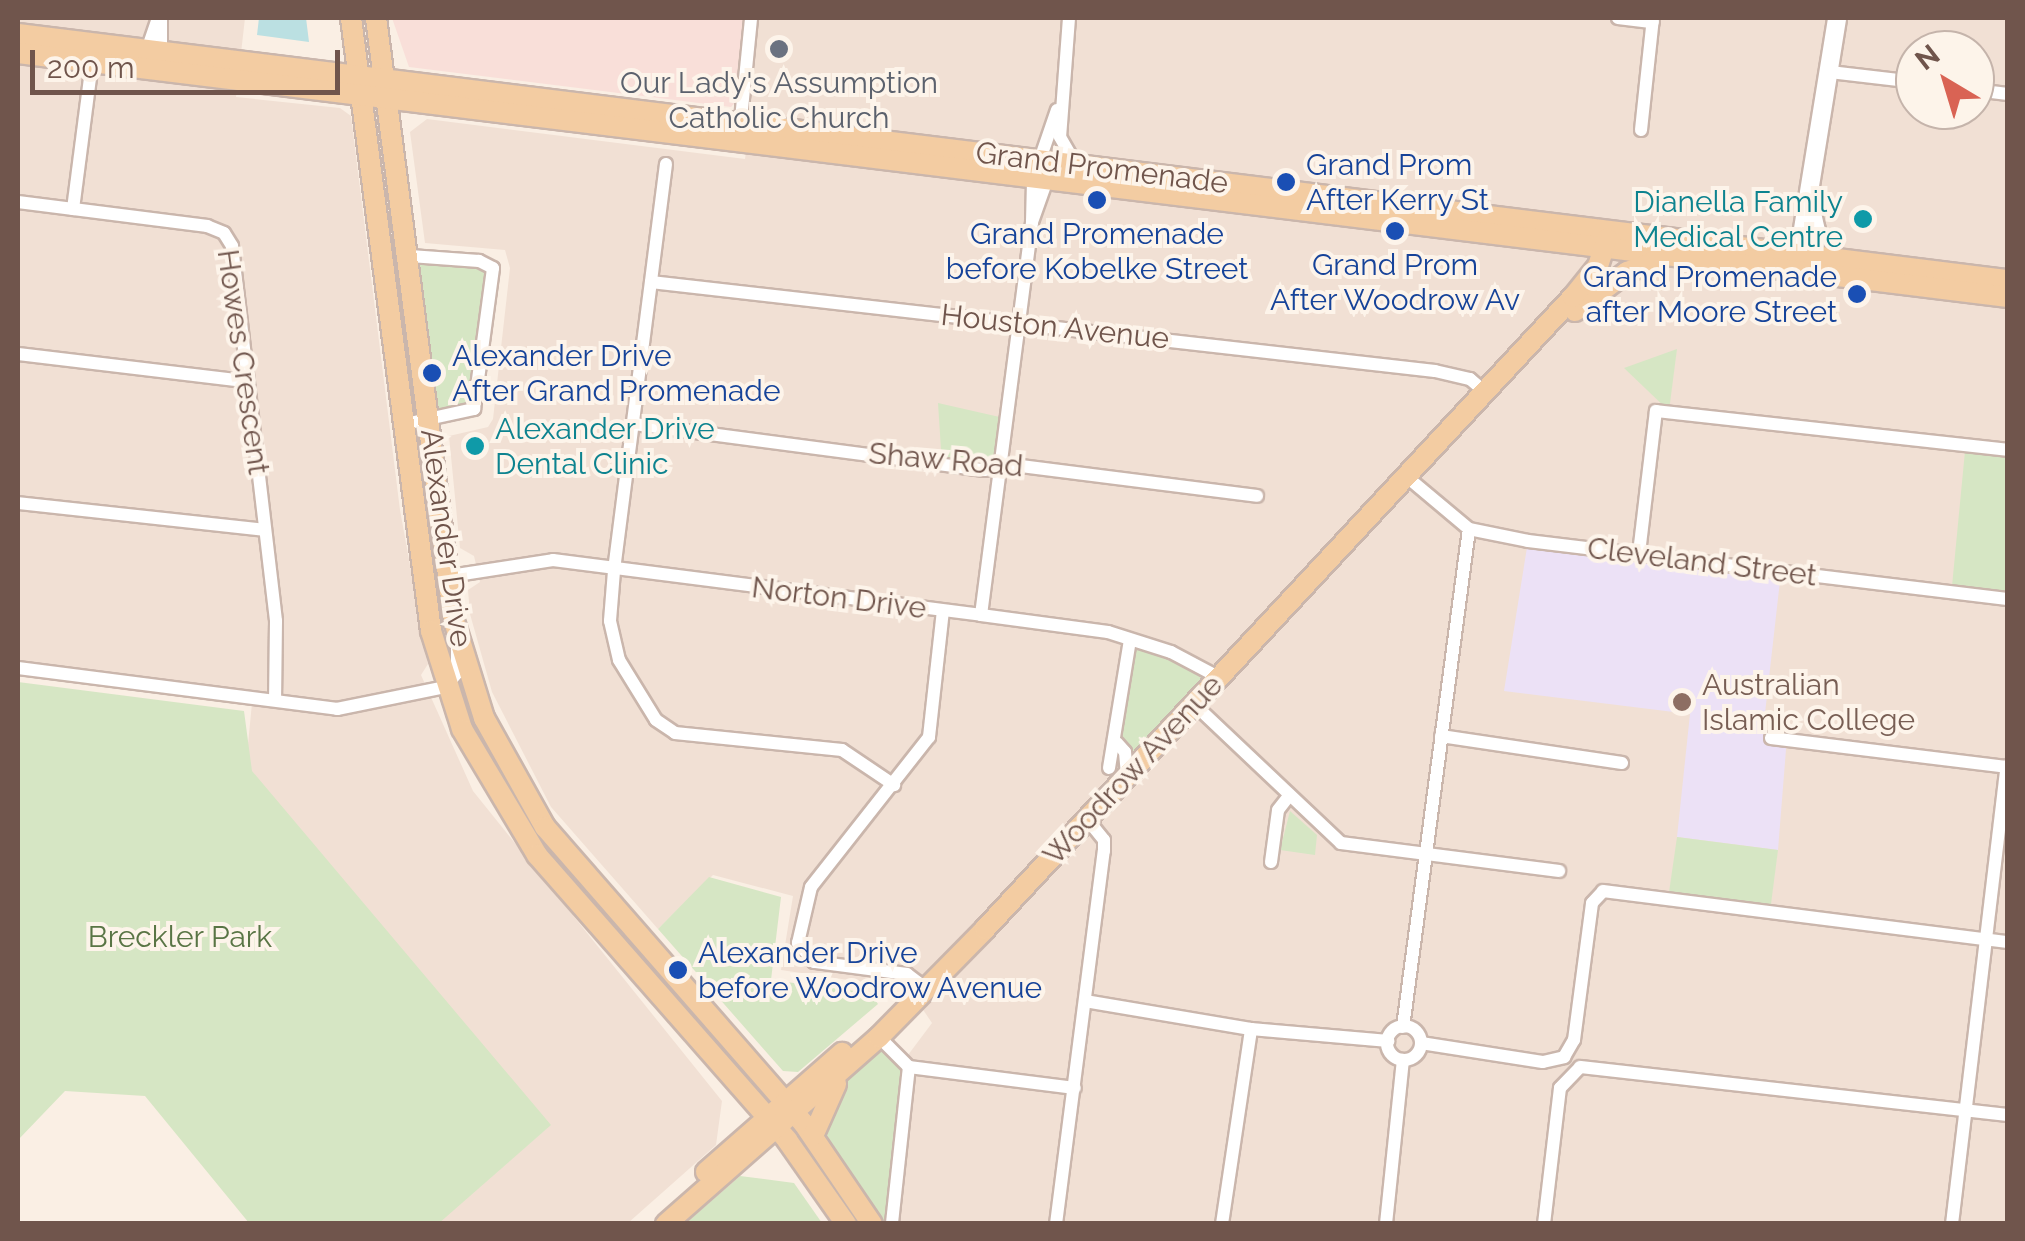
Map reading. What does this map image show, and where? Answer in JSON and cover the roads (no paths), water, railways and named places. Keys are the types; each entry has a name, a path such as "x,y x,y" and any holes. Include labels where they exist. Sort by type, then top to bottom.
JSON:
{"main road":[{"name":"Alexander Drive","path":"352,18 364,87 431,631 444,686 496,795 537,855 774,1113 813,1136 872,1224"},
{"name":"Alexander Drive","path":"376,18 389,89 457,639 484,718 545,827 774,1113 846,1224"},
{"name":"Grand Promenade","path":"18,34 152,60 364,87 738,123 1043,171 1572,243 1614,240 1676,258 2008,280"},
{"name":"Grand Promenade","path":"18,53 92,62 152,60"},
{"name":"Grand Promenade","path":"389,89 757,144 1043,171 1076,165 1805,264 2008,297"},
{"name":"Woodrow Avenue","path":"666,1224 756,1146 774,1113 900,1010 1088,820 1118,773 1195,705 1574,304 1606,277 1614,240"},
{"path":"1572,243 1586,267 1574,304"},
{"path":"1574,304 1639,266 1676,258"},
{"name":"Woodrow Avenue","path":"1362,526 1413,482 1484,398"},
{"name":"Woodrow Avenue","path":"774,1113 844,1069 879,1037 900,1010"},
{"path":"813,1136 844,1069"},
{"path":"650,1224 774,1113"},
{"path":"756,1146 778,1154 820,1188"}],"street":[{"path":"152,60 159,18"},
{"path":"751,18 738,123 757,144"},
{"path":"1068,18 1060,137 1076,165"},
{"path":"1618,18 1653,20 1642,130"},
{"path":"1805,264 1837,18"},
{"path":"73,209 92,62"},
{"path":"1830,72 1895,80"},
{"path":"981,615 997,468 1032,222 1060,102"},
{"path":"666,164 614,571 610,621 619,660 656,720 675,733 842,750 894,785"},
{"name":"Howes Crescent","path":"18,202 224,233 232,246 277,637 275,700"},
{"path":"406,424 474,409 480,399 493,268 480,261 410,256"},
{"name":"Houston Avenue","path":"651,282 1020,321 1458,376 1484,398"},
{"path":"18,354 246,381"},
{"path":"1638,553 1656,411 2008,450"},
{"name":"Shaw Road","path":"634,424 1258,496"},
{"path":"1388,1041 1402,1026 1469,528 1413,482"},
{"path":"18,503 265,530"},
{"name":"Cleveland Street","path":"1469,528 2008,599"},
{"name":"Norton Drive","path":"450,576 554,560 614,571 981,615 1130,640 1220,678"},
{"path":"924,987 908,974 814,962 798,943 811,887 929,737 943,611"},
{"path":"18,668 337,709 444,686 457,673 457,639"},
{"path":"1118,773 1116,744 1130,640"},
{"path":"444,686 472,702 484,718"},
{"path":"1195,705 1341,843 1426,858 1559,871"},
{"path":"1441,736 1622,763"},
{"path":"1772,738 2007,766 1952,1224"},
{"path":"1116,744 1124,752 1118,773"},
{"path":"1271,862 1278,810 1288,797"},
{"path":"1056,1224 1104,851 1104,840 1088,820"},
{"path":"1420,1043 1554,1062 1571,1047 1592,902 1603,891 2008,942"},
{"path":"1084,1001 1250,1029 1388,1041"},
{"path":"1388,1041 1391,1054 1403,1060 1414,1056 1420,1043 1415,1031 1402,1026"},
{"path":"1222,1224 1250,1029"},
{"path":"879,1037 909,1067 1074,1088"},
{"path":"1386,1224 1403,1060"},
{"path":"1544,1224 1560,1088 1570,1072 1588,1066 2008,1115"},
{"path":"892,1224 909,1067"}],"water":[{"path":"259,18 306,18 309,42 257,35"}],"place":[{"name":"Our Lady's Assumption Catholic Church","path":"779,49"},
{"name":"Grand Prom After Kerry St","path":"1286,182"},
{"name":"Grand Promenade before Kobelke Street","path":"1097,200"},
{"name":"Dianella Family Medical Centre","path":"1863,219"},
{"name":"Grand Prom After Woodrow Av","path":"1395,231"},
{"name":"Grand Promenade after Moore Street","path":"1857,294"},
{"name":"Alexander Drive After Grand Promenade","path":"432,373"},
{"name":"Alexander Drive Dental Clinic","path":"475,446"},
{"name":"Australian Islamic College","path":"1682,702"},
{"name":"Alexander Drive before Woodrow Avenue","path":"678,970"}],"park label":[{"name":"Breckler Park","path":"180,937"}]}
